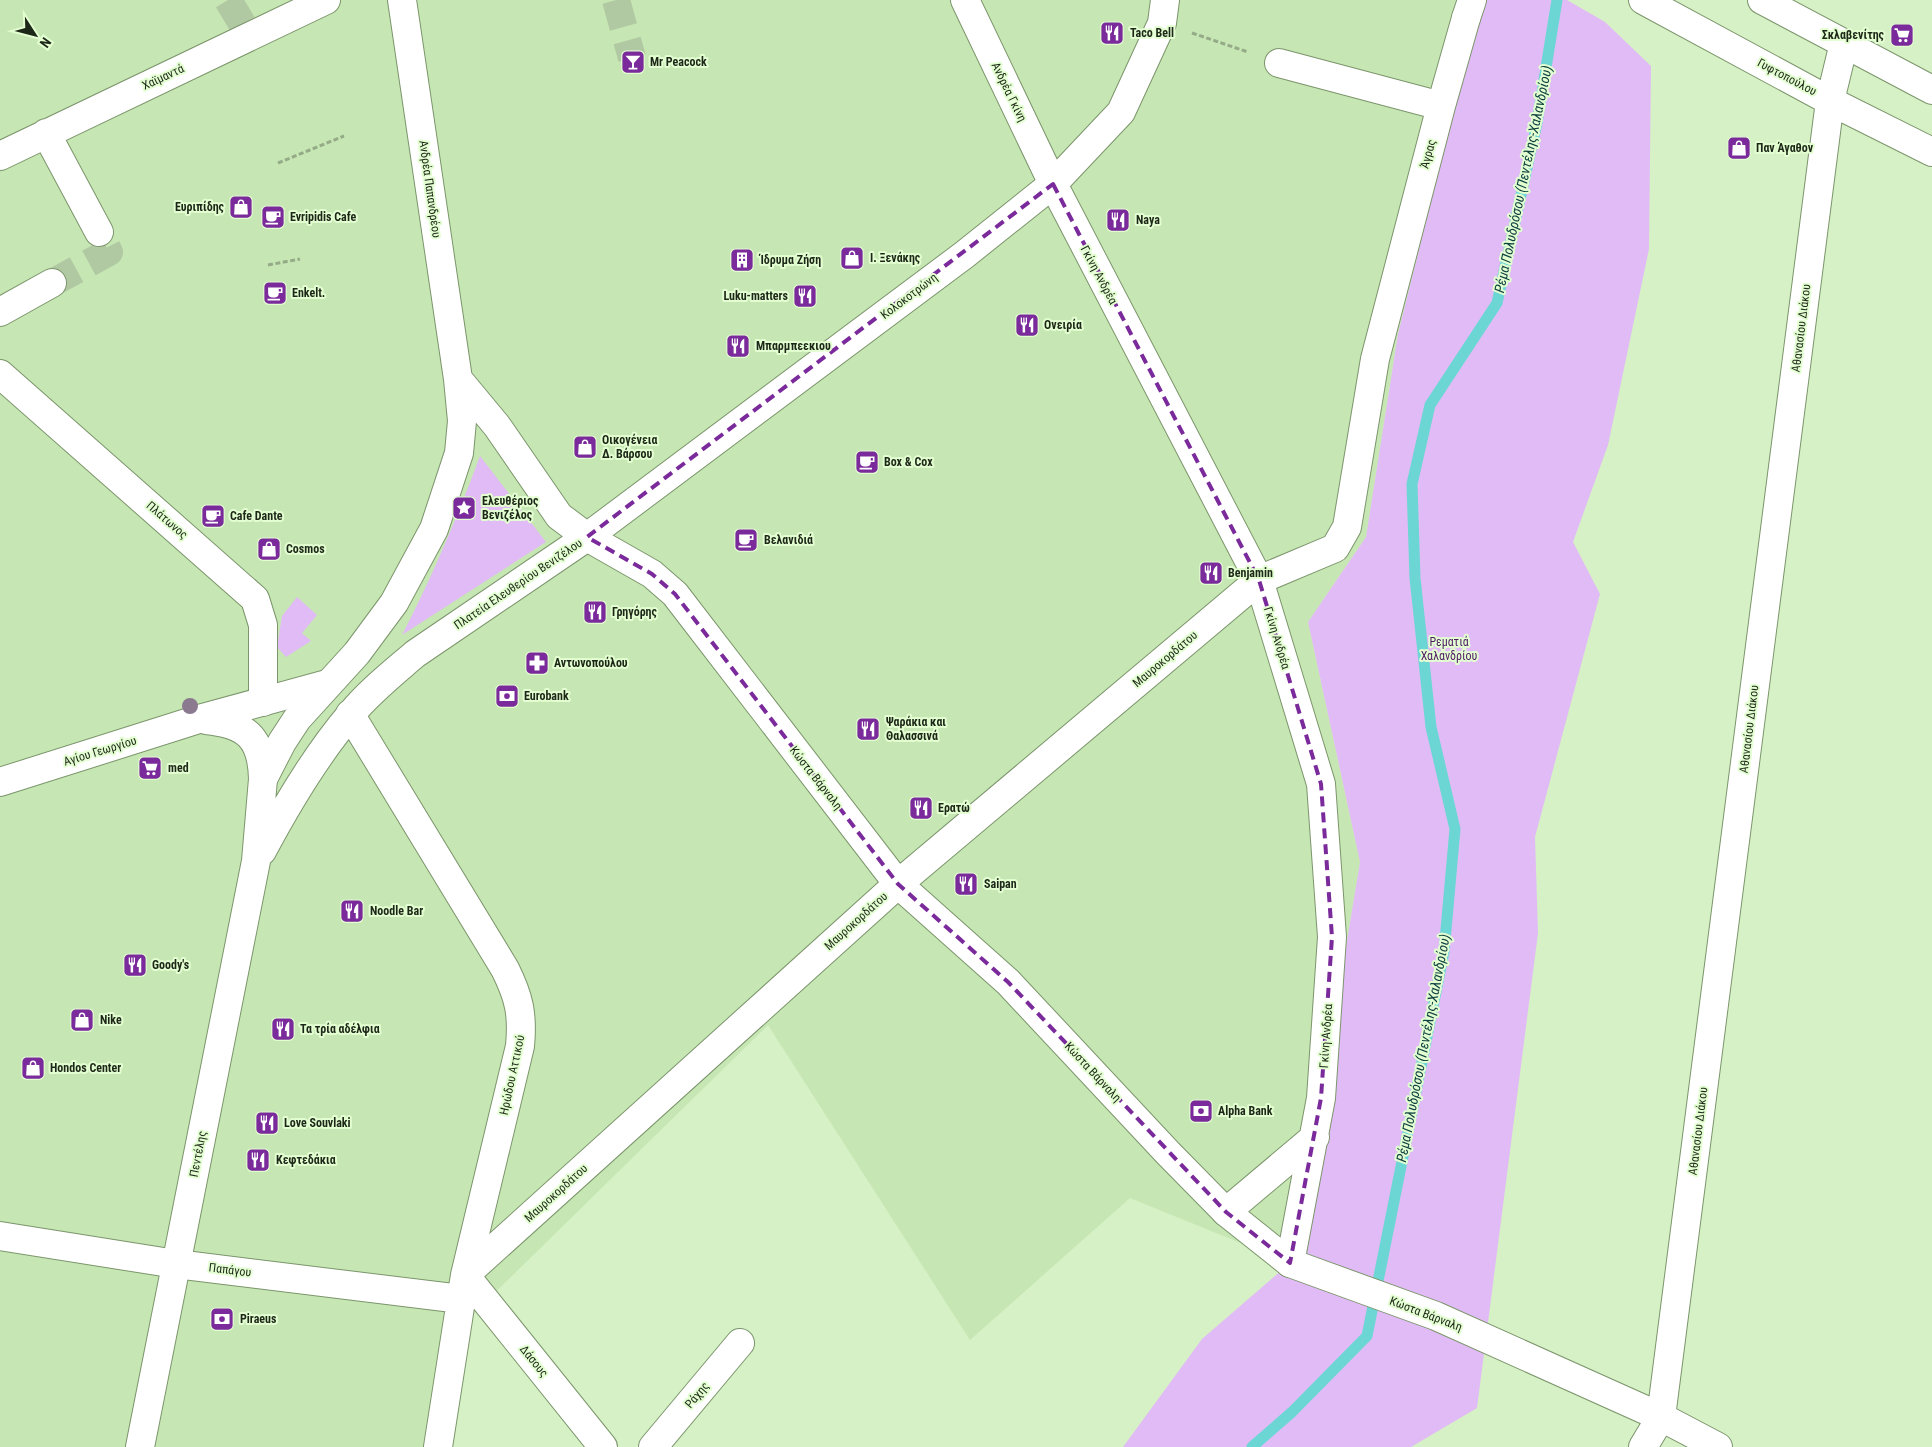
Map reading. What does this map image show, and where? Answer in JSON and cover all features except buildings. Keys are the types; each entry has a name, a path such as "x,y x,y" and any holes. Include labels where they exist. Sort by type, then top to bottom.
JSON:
{"street":[{"name":"Χαϊμαντά","path":"0,156 246,30 326,0"},
{"name":"Ανδρέα Παπανδρέου","path":"402,0 458,378"},
{"name":"Ανδρέα Γκίνη","path":"964,0 1053,184"},
{"name":"Γυφτοπούλου","path":"1643,0 1932,152"},
{"path":"1762,0 1932,90"},
{"name":"Άγρας","path":"1259,580 1335,548 1346,527 1367,403 1388,308 1441,106 1469,9"},
{"name":"Κολοκοτρώνη","path":"587,537 964,255 1053,184 1121,112 1164,11"},
{"name":"Αθανασίου Διάκου","path":"1661,1417 1830,100 1844,43"},
{"path":"1279,63 1441,106"},
{"path":"46,133 99,232"},
{"name":"Γκίνη Ανδρέα","path":"1053,184 1259,580 1321,784 1332,937 1321,1098 1316,1137 1290,1263"},
{"path":"0,312 52,284"},
{"name":"Πλάτωνος","path":"0,374 255,599 263,625 262,702"},
{"name":"Πλατεία Ελευθερίου Βενιζέλου","path":"256,862 282,814 350,714 415,654 587,537 559,516 497,426 458,378"},
{"path":"256,862 263,779 292,725 357,653 394,603 434,529 459,453 462,421 458,378"},
{"name":"Κώστα Βάρναλη","path":"587,537 652,574 675,594 898,884 1008,982 1168,1153 1226,1212 1290,1263 1436,1316 1661,1417 1718,1447"},
{"name":"Μαυροκορδάτου","path":"463,1287 898,884 1259,580"},
{"name":"Πλατεία Ελευθερίου Βενιζέλου","path":"327,684 415,654"},
{"name":"Αγίου Γεωργίου","path":"0,782 199,719 327,684"},
{"name":"Ηρώδου Αττικού","path":"350,714 505,969 520,1006 522,1022 520,1046 463,1287 438,1447"},
{"name":"Αγίου Γεωργίου","path":"199,719 224,722 246,732 263,758 263,779"},
{"name":"Πεντέλης","path":"140,1447 256,862"},
{"path":"1226,1212 1316,1137"},
{"name":"Παπάγου","path":"0,1236 176,1264 463,1287"},
{"name":"Δάσους","path":"463,1287 603,1447"},
{"name":"Ράχης","path":"654,1447 740,1344"},
{"path":"1643,1447 1661,1417"}],"path":[{"path":"1164,11 1279,63"},
{"path":"278,163 344,136"},
{"path":"268,265 300,259"}],"highlighted area":[{"path":"1053,184 1259,580 1321,784 1332,937 1321,1098 1290,1263 1226,1212 1008,982 898,884 675,594 652,574 587,537"}],"shaded area":[{"path":"0,0 1481,0 1398,334 1366,537 1308,622 1360,862 1321,1098 1290,1263 1130,1198 970,1340 768,1025 469,1318 444,1447 0,1447"}],"green space":[{"name":"Ρεματιά Χαλανδρίου","path":"1481,0 1567,0 1605,22 1651,66 1649,249 1608,445 1573,542 1600,594 1535,837 1538,933 1477,1408 1411,1447 1123,1447 1202,1339 1290,1263 1321,1098 1360,862 1308,622 1366,537 1398,334"},
{"path":"480,456 546,542 402,635 444,547"},
{"path":"297,597 317,615 302,633 311,641 286,657 277,647 282,616"}],"waterway":[{"name":"Ρέμα Πολυδρόσου (Πεντέλης-Χαλανδρίου)","path":"1252,1447 1292,1412 1367,1336 1444,952 1455,829 1431,727 1415,578 1412,484 1430,405 1497,303 1537,123 1557,0"}],"tunnel":[{"path":"228,0 243,25"},
{"path":"616,0 632,58"},
{"path":"52,283 109,252 99,232"}],"place":[{"name":"Taco Bell","path":"1112,33"},
{"name":"Σκλαβενίτης","path":"1902,35"},
{"name":"Mr Peacock","path":"633,62"},
{"name":"Παν Άγαθον","path":"1739,148"},
{"name":"Ευριπίδης","path":"241,207"},
{"name":"Evripidis Cafe","path":"273,217"},
{"name":"Naya","path":"1118,220"},
{"name":"Ι. Ξενάκης","path":"852,258"},
{"name":"Ίδρυμα Ζήση","path":"742,260"},
{"name":"Enkelt.","path":"275,293"},
{"name":"Luku-matters","path":"805,296"},
{"name":"Ονειρία","path":"1027,325"},
{"name":"Μπαρμπεεκιου","path":"738,346"},
{"name":"Οικογένεια Δ. Βάρσου","path":"585,447"},
{"name":"Box & Cox","path":"867,462"},
{"name":"Ελευθέριος Βενιζέλος","path":"464,508"},
{"name":"Cafe Dante","path":"213,516"},
{"name":"Βελανιδιά","path":"746,540"},
{"name":"Cosmos","path":"269,549"},
{"name":"Benjamin","path":"1211,573"},
{"name":"Γρηγόρης","path":"595,612"},
{"name":"Αντωνοπούλου","path":"537,663"},
{"name":"Eurobank","path":"507,696"},
{"name":"Ψαράκια και Θαλασσινά","path":"868,729"},
{"name":"med","path":"150,768"},
{"name":"Ερατώ","path":"921,808"},
{"name":"Saipan","path":"966,884"},
{"name":"Noodle Bar","path":"352,911"},
{"name":"Goody's","path":"135,965"},
{"name":"Nike","path":"82,1020"},
{"name":"Τα τρία αδέλφια","path":"283,1029"},
{"name":"Hondos Center","path":"33,1068"},
{"name":"Alpha Bank","path":"1201,1111"},
{"name":"Love Souvlaki","path":"267,1123"},
{"name":"Κεφτεδάκια","path":"258,1160"},
{"name":"Piraeus","path":"222,1319"}]}
